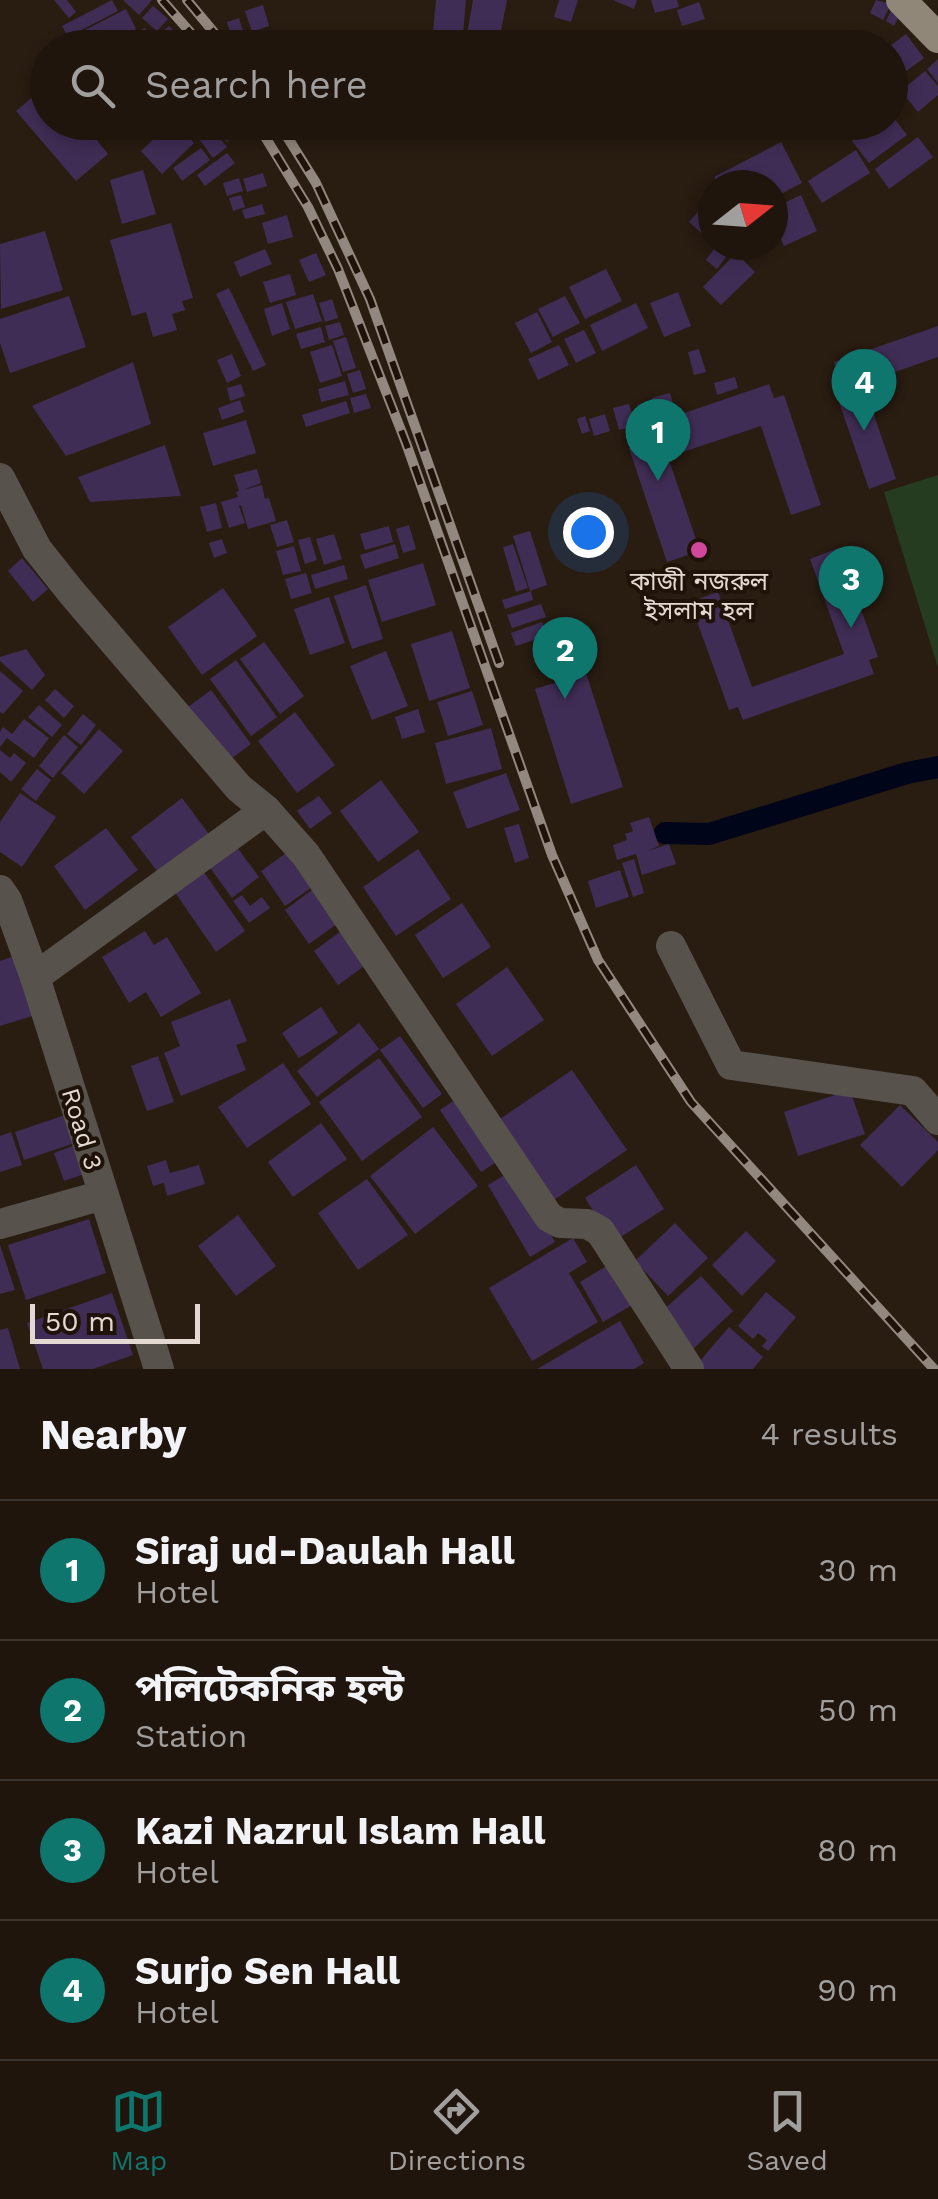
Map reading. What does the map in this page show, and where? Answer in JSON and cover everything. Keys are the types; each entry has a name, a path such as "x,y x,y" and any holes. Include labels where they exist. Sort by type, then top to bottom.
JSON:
{"main road":[{"path":"901,0 938,38"}],"street":[{"path":"0,478 38,549 72,593 239,788 266,810 306,855 549,1217 560,1224 587,1224 600,1231 689,1369"},
{"path":"35,978 266,810"},
{"name":"Road 3","path":"0,890 35,978 158,1369"},
{"path":"671,946 730,1064 913,1092 938,1120"},
{"path":"0,1224 102,1195"}],"green space":[{"path":"938,475 938,668 884,492"}],"building":[{"path":"54,0 67,0 76,12 69,18"},
{"path":"112,0 118,11 81,30 64,30 62,26"},
{"path":"123,0 152,0 139,15"},
{"path":"436,0 466,0 463,30 433,30"},
{"path":"473,0 507,0 501,30 468,30"},
{"path":"559,0 578,0 571,22 554,17"},
{"path":"613,0 637,0 634,9"},
{"path":"651,0 677,0 679,7 655,13"},
{"path":"876,0 891,4 883,20 870,13"},
{"path":"699,2 705,19 682,26 677,10"},
{"path":"894,4 903,8 894,26 886,21"},
{"path":"263,5 269,26 251,30 245,11"},
{"path":"153,6 168,19 156,30 142,18"},
{"path":"126,9 136,29 134,30 85,30"},
{"path":"239,18 243,30 230,30 227,22"},
{"path":"908,37 924,58 908,70"},
{"path":"938,59 938,83 927,69"},
{"path":"925,71 938,86 938,95 918,112 908,100 908,85"},
{"path":"30,99 30,127 16,111"},
{"path":"918,137 933,157 889,189 875,169"},
{"path":"41,140 97,140 108,154 76,181"},
{"path":"152,140 194,143 162,174 141,151"},
{"path":"200,140 221,140 227,147 213,158"},
{"path":"853,140 900,140 869,163"},
{"path":"781,142 802,183 788,190 788,170 727,170"},
{"path":"201,148 210,160 182,181 173,168"},
{"path":"856,150 870,173 822,203 808,181"},
{"path":"227,153 235,163 205,186 197,175"},
{"path":"143,170 156,214 122,224 110,180"},
{"path":"263,173 267,186 247,192 243,179"},
{"path":"239,178 243,191 227,196 223,183"},
{"path":"241,195 245,207 233,211 229,198"},
{"path":"801,195 817,231 788,244 788,201"},
{"path":"262,204 265,214 245,219 242,210"},
{"path":"698,212 698,230 689,222"},
{"path":"287,215 293,237 268,244 262,223"},
{"path":"171,223 193,298 182,301 185,310 172,314 177,330 153,337 146,312 132,316 110,240"},
{"path":"45,231 63,290 1,309 0,244"},
{"path":"265,249 272,264 240,277 234,262"},
{"path":"316,253 326,275 309,282 299,260"},
{"path":"706,260 724,260 717,269"},
{"path":"729,260 743,260 755,272 721,305 703,287"},
{"path":"606,269 622,301 585,319 569,287"},
{"path":"290,274 296,295 270,303 263,282"},
{"path":"229,288 266,365 253,371 216,294"},
{"path":"678,292 691,326 664,337 650,303"},
{"path":"313,294 322,321 295,329 286,302"},
{"path":"69,296 86,347 10,373 0,343 0,319"},
{"path":"565,296 580,323 553,337 538,309"},
{"path":"332,299 338,318 325,322 319,303"},
{"path":"282,303 290,329 272,336 264,309"},
{"path":"636,303 648,328 602,351 590,325"},
{"path":"537,312 552,342 531,353 515,323"},
{"path":"340,322 344,335 329,340 325,326"},
{"path":"938,326 938,357 863,383 896,479 869,489 831,379 839,377 834,362"},
{"path":"321,327 325,342 301,349 296,334"},
{"path":"584,330 596,353 576,363 564,339"},
{"path":"346,337 356,368 343,372 333,341"},
{"path":"332,345 342,376 320,383 310,352"},
{"path":"559,345 569,365 538,380 528,359"},
{"path":"699,349 706,372 694,375 688,352"},
{"path":"232,354 241,376 227,383 217,360"},
{"path":"133,362 151,424 66,456 32,406"},
{"path":"360,370 366,389 353,393 347,374"},
{"path":"735,377 738,388 717,395 714,383"},
{"path":"345,381 349,395 321,402 318,389"},
{"path":"241,384 245,396 230,401 227,388"},
{"path":"769,384 774,398 784,395 821,505 791,515 761,426 668,457 700,551 667,562 629,448 637,445 632,431"},
{"path":"670,393 675,410 658,415 652,398"},
{"path":"366,394 371,408 354,413 350,398"},
{"path":"240,400 244,412 222,420 218,408"},
{"path":"346,401 350,413 306,427 302,415"},
{"path":"650,401 655,415 642,420 637,405"},
{"path":"629,404 636,426 619,430 613,408"},
{"path":"605,414 610,431 594,436 589,419"},
{"path":"585,416 590,431 582,434 577,419"},
{"path":"246,420 256,453 213,466 203,433"},
{"path":"165,445 181,496 90,502 78,477"},
{"path":"257,469 261,483 243,490 262,485 276,521 248,529 241,505 245,523 229,528 221,502 238,497 234,475"},
{"path":"216,503 222,528 207,532 200,507"},
{"path":"287,520 294,542 277,547 270,525"},
{"path":"409,525 416,549 403,553 396,529"},
{"path":"389,526 393,542 365,550 360,534"},
{"path":"530,531 547,585 530,591 513,536"},
{"path":"334,534 342,559 324,565 316,539"},
{"path":"310,537 317,560 305,564 298,540"},
{"path":"222,539 227,553 214,558 209,543"},
{"path":"395,544 399,558 365,569 360,555"},
{"path":"513,544 528,588 516,592 503,547"},
{"path":"294,546 301,571 283,575 276,551"},
{"path":"839,548 878,657 869,660 874,674 743,720 738,707 729,710 690,602 718,592 752,687 844,654 810,559"},
{"path":"22,558 48,589 33,602 8,571"},
{"path":"423,563 436,605 382,622 368,580"},
{"path":"344,565 348,579 315,589 311,575"},
{"path":"306,573 312,593 291,599 285,579"},
{"path":"366,585 383,639 352,649 334,596"},
{"path":"223,588 257,636 202,675 168,627"},
{"path":"531,591 533,600 505,609 502,600"},
{"path":"329,597 345,643 310,655 294,609"},
{"path":"541,604 546,617 512,628 507,615"},
{"path":"542,622 546,636 516,646 511,633"},
{"path":"452,631 470,688 429,701 411,644"},
{"path":"264,642 304,696 280,714 240,659"},
{"path":"26,649 45,675 32,690 0,661 0,657"},
{"path":"386,651 408,706 372,720 350,666"},
{"path":"236,660 277,717 251,736 210,679"},
{"path":"0,671 23,691 3,714 0,712"},
{"path":"586,673 623,787 571,804 535,689"},
{"path":"55,689 74,706 64,718 45,700"},
{"path":"211,690 251,744 224,764 184,710"},
{"path":"472,691 483,725 448,736 437,702"},
{"path":"39,705 62,725 52,737 28,717"},
{"path":"418,709 425,732 402,739 395,717"},
{"path":"295,712 335,765 297,793 258,741"},
{"path":"83,714 96,725 81,745 67,734"},
{"path":"24,719 49,738 34,758 7,738 0,747 3,727 12,734"},
{"path":"491,728 502,769 446,784 435,743"},
{"path":"99,729 123,751 84,794 61,773"},
{"path":"64,735 78,747 53,778 39,766"},
{"path":"0,750 10,758 14,753 26,763 11,782 0,772"},
{"path":"37,769 51,780 36,801 21,789"},
{"path":"506,773 520,810 467,829 453,792"},
{"path":"381,780 419,832 378,862 340,811"},
{"path":"20,793 56,817 22,867 0,852 0,822"},
{"path":"319,796 332,813 310,829 297,811"},
{"path":"182,798 211,837 160,875 131,837"},
{"path":"649,817 659,846 648,851 669,844 676,864 642,875 636,854 617,860 613,845 627,840 625,834 633,831 630,823"},
{"path":"519,824 529,858 515,863 504,828"},
{"path":"106,828 138,870 85,910 54,866"},
{"path":"233,842 259,877 232,898 206,862"},
{"path":"293,848 318,883 285,906 261,871"},
{"path":"418,849 451,899 396,936 363,887"},
{"path":"634,859 644,893 633,897 622,863"},
{"path":"201,868 245,931 216,952 172,888"},
{"path":"620,870 629,897 596,908 588,881"},
{"path":"316,887 341,921 309,944 285,910"},
{"path":"242,895 250,906 262,897 270,908 249,923 233,901"},
{"path":"462,903 491,947 443,978 415,935"},
{"path":"345,928 370,962 338,985 314,951"},
{"path":"145,931 154,945 167,937 201,993 161,1017 146,992 129,1003 102,957"},
{"path":"23,953 42,1013 0,1026 0,961"},
{"path":"507,967 544,1020 492,1056 456,1004"},
{"path":"230,999 247,1041 236,1045 246,1070 181,1096 164,1053 180,1046 171,1022"},
{"path":"321,1007 338,1033 299,1058 282,1033"},
{"path":"359,1023 379,1049 317,1097 297,1071"},
{"path":"400,1036 442,1094 423,1108 380,1050"},
{"path":"158,1056 174,1102 147,1111 131,1066"},
{"path":"379,1058 422,1117 362,1161 319,1102"},
{"path":"283,1063 311,1104 247,1148 218,1107"},
{"path":"572,1070 627,1150 551,1202 497,1121"},
{"path":"850,1090 865,1134 798,1156 784,1112"},
{"path":"459,1097 501,1159 481,1172 440,1110"},
{"path":"900,1105 938,1142 938,1150 902,1187 860,1145"},
{"path":"74,1112 84,1140 24,1160 15,1132"},
{"path":"321,1123 347,1159 293,1197 268,1162"},
{"path":"433,1127 478,1186 415,1234 370,1176"},
{"path":"11,1132 22,1165 0,1172 0,1136"},
{"path":"83,1142 93,1171 64,1181 54,1153"},
{"path":"166,1160 170,1173 199,1165 205,1184 167,1196 164,1183 153,1186 147,1166"},
{"path":"636,1165 664,1209 613,1242 585,1198"},
{"path":"513,1170 555,1242 530,1257 488,1185"},
{"path":"367,1179 408,1235 358,1270 318,1213"},
{"path":"238,1215 276,1266 236,1296 198,1246"},
{"path":"89,1219 106,1273 26,1300 8,1245"},
{"path":"675,1223 708,1258 668,1296 635,1261"},
{"path":"746,1231 776,1261 742,1296 712,1265"},
{"path":"573,1238 587,1262 569,1273 598,1322 532,1361 489,1288"},
{"path":"0,1245 15,1290 0,1294"},
{"path":"610,1264 634,1304 603,1322 580,1282"},
{"path":"701,1276 733,1311 693,1349 660,1313"},
{"path":"766,1292 796,1317 768,1351 762,1346 767,1340 758,1333 753,1339 738,1326"},
{"path":"112,1293 133,1355 93,1369 43,1369 27,1323"},
{"path":"620,1321 644,1363 634,1369 537,1369"},
{"path":"729,1327 763,1357 753,1369 693,1369"},
{"path":"8,1328 20,1369 0,1369 0,1330"}],"waterway":[{"path":"665,833 709,834 938,767"}],"railway":[{"path":"162,0 188,30"},
{"path":"187,0 212,30"},
{"path":"267,140 308,207 338,269 406,443 552,855 598,960 691,1102 934,1369"},
{"path":"289,140 316,183 370,299 499,663"}],"place":[{"name":"Surjo Sen Hall","path":"864,431"},
{"name":"Siraj ud-Daulah Hall","path":"658,481"},
{"name":"কাজী নজরুল ইসলাম হল","path":"699,550"},
{"name":"Kazi Nazrul Islam Hall","path":"851,628"},
{"name":"পলিটেকনিক হল্ট","path":"565,699"}]}
